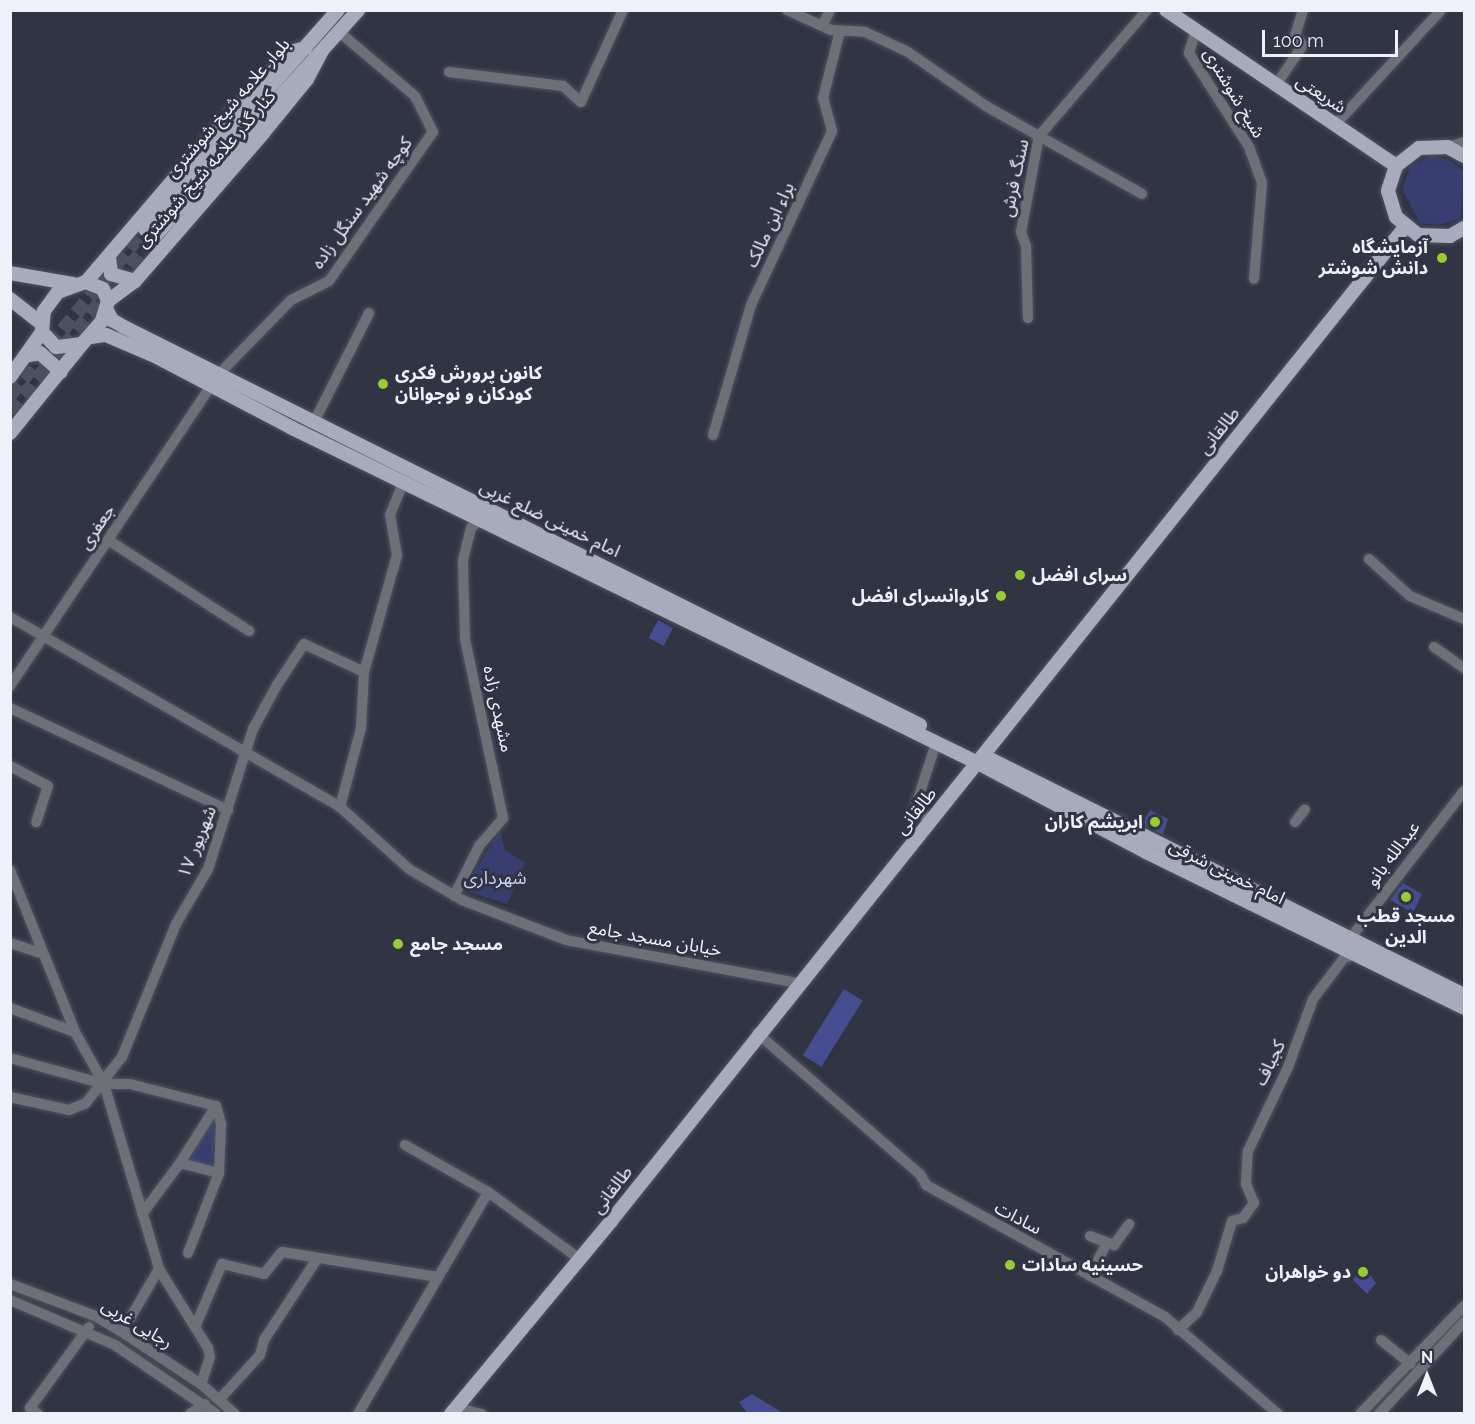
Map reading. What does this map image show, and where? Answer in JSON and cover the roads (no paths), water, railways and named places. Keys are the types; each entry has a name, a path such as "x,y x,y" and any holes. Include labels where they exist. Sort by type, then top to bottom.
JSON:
{"main road":[{"name":"بلوار علامه شیخ شوشتری","path":"338,10 149,233 358,10"},
{"name":"شریعتی","path":"1166,10 1396,166"},
{"path":"10,377 26,356 58,292 81,283 109,257 228,116 294,51 306,48"},
{"name":"کنار گذر علامه شیخ شوشتری","path":"107,305 135,281 263,133 307,79 322,51"},
{"path":"1464,156 1448,147 1419,148 1396,166 1388,191 1390,205 1404,227 1434,238 1464,228"},
{"name":"طالقانی","path":"453,1410 580,1259 757,1033 981,759 1404,227"},
{"path":"109,257 111,274 135,281"},
{"path":"10,273 81,283 103,289 107,305 87,340 10,433"},
{"path":"10,299 41,327 56,346 87,340"},
{"name":"امام خمینی ضلع غربی","path":"107,305 120,333 211,386 403,483 484,514 981,759"},
{"name":"امام خمینی ضلع غربی","path":"87,340 120,333 219,374 314,422 484,514 936,743 981,759"},
{"path":"26,356 40,353 61,372"},
{"name":"امام خمینی شرقی","path":"981,759 1146,852 1464,995"},
{"name":"امام خمینی شرقی","path":"1347,943 1358,954 1464,1008"}],"street":[{"path":"449,72 562,86 581,102 623,10"},
{"path":"787,10 822,26 840,31 865,32 908,52 1039,136 1142,194"},
{"path":"822,26 830,10"},
{"name":"سنگ فرش","path":"1028,318 1026,246 1021,232 1039,136 1147,10"},
{"path":"1276,86 1303,45 1295,36 1303,10"},
{"path":"1335,125 1441,10"},
{"name":"شیخ شوشتری","path":"1196,30 1189,53 1249,147 1262,183 1254,279"},
{"name":"کوچه شهید سنگل زاده","path":"211,386 219,374 291,300 329,281 433,132 415,96 338,31"},
{"name":"براء ابن مالک","path":"713,435 751,305 832,131 823,98 840,31"},
{"path":"1448,147 1464,142"},
{"path":"314,422 369,313"},
{"name":"جعفری","path":"10,686 211,386"},
{"path":"340,807 361,728 364,672 373,653 397,555 390,515 403,483"},
{"name":"مشهدی زاده","path":"454,896 479,846 503,818 465,639 463,560 471,528 484,514"},
{"path":"108,540 249,631"},
{"path":"1369,559 1410,596 1464,619"},
{"path":"10,617 245,755 340,807 409,869 454,896"},
{"name":"۱۷ شهریور","path":"10,1097 69,1110 86,1103 104,1084 122,1057 176,924 208,869 253,729 304,644 364,672"},
{"path":"1434,646 1464,668"},
{"path":"10,708 228,810"},
{"path":"926,817 915,808 936,743"},
{"path":"10,766 48,786 36,822"},
{"name":"عبدالله بانو","path":"1347,943 1464,790"},
{"path":"1295,822 1305,809"},
{"path":"10,870 75,1032 104,1084 159,1269 195,1327 210,1357 201,1384"},
{"name":"خیابان مسجد جامع","path":"454,896 566,939 799,983"},
{"path":"10,943 41,952"},
{"name":"کجباف","path":"1178,1330 1197,1312 1217,1271 1232,1221 1243,1218 1254,1203 1246,1184 1248,1151 1288,1067 1313,999 1344,958 1358,954"},
{"path":"10,1008 75,1032"},
{"name":"سادات","path":"757,1033 920,1174 926,1185 1165,1317 1278,1413"},
{"path":"10,1058 104,1084 130,1084 216,1106"},
{"path":"142,1214 180,1163 216,1106"},
{"path":"188,1253 219,1173 221,1124 216,1106"},
{"path":"405,1145 488,1192 580,1259"},
{"path":"180,1163 219,1173"},
{"path":"358,1413 488,1192"},
{"path":"1090,1236 1114,1245 1129,1224"},
{"path":"1090,1276 1107,1243"},
{"path":"195,1327 222,1264 264,1274 282,1252 438,1277"},
{"path":"219,1400 260,1355 264,1340 317,1259"},
{"path":"122,1332 159,1269"},
{"name":"رجایی غربی","path":"10,1284 95,1316 201,1384 235,1413"},
{"name":"رجایی غربی","path":"10,1300 87,1330 216,1413"},
{"path":"1360,1413 1411,1364 1464,1306"},
{"path":"38,1413 30,1408 95,1316"},
{"path":"1379,1413 1464,1322"},
{"path":"1381,1340 1411,1364"},
{"path":"190,1413 205,1404"},
{"path":"453,1410 482,1413"}],"tunnel":[{"path":"10,395 145,229"},
{"path":"10,412 153,238"}],"place":[{"name":"آزمایشگاه دانش شوشتر","path":"1442,258"},
{"name":"کانون پرورش فکری کودکان و نوجوانان","path":"383,384"},
{"name":"سرای افضل","path":"1020,575"},
{"name":"کاروانسرای افضل","path":"1001,596"},
{"name":"ابریشم کاران","path":"1155,822"},
{"name":"مسجد قطب الدین","path":"1406,897"},
{"name":"مسجد جامع","path":"398,944"},
{"name":"حسینیه سادات","path":"1010,1265"},
{"name":"دو خواهران","path":"1363,1272"}],"park label":[{"name":"شهرداری","path":"495,878"}]}
